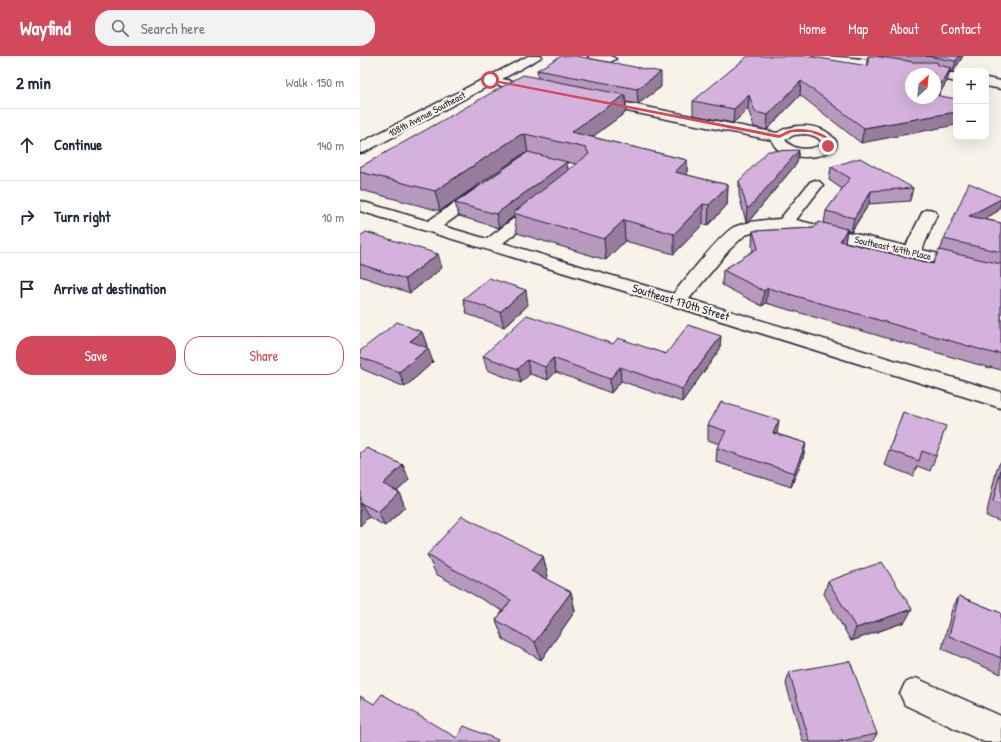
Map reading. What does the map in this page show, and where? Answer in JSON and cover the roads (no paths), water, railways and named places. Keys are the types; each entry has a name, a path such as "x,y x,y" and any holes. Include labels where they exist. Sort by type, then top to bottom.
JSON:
{"street":[{"name":"108th Avenue Southeast","path":"360,149 536,56"},
{"path":"594,56 610,59"},
{"path":"822,56 905,69"},
{"path":"941,75 953,77"},
{"path":"490,80 545,91"},
{"path":"989,83 1001,85"},
{"path":"584,98 779,137"},
{"path":"430,227 496,181"},
{"path":"785,224 815,185"},
{"path":"490,245 552,196"},
{"name":"Southeast 170th Street","path":"360,206 1001,400"},
{"path":"912,253 929,214"},
{"name":"Southeast 169th Place","path":"677,301 724,246 739,232 761,225 785,224 1001,274"},
{"path":"916,694 1001,733"}]}
